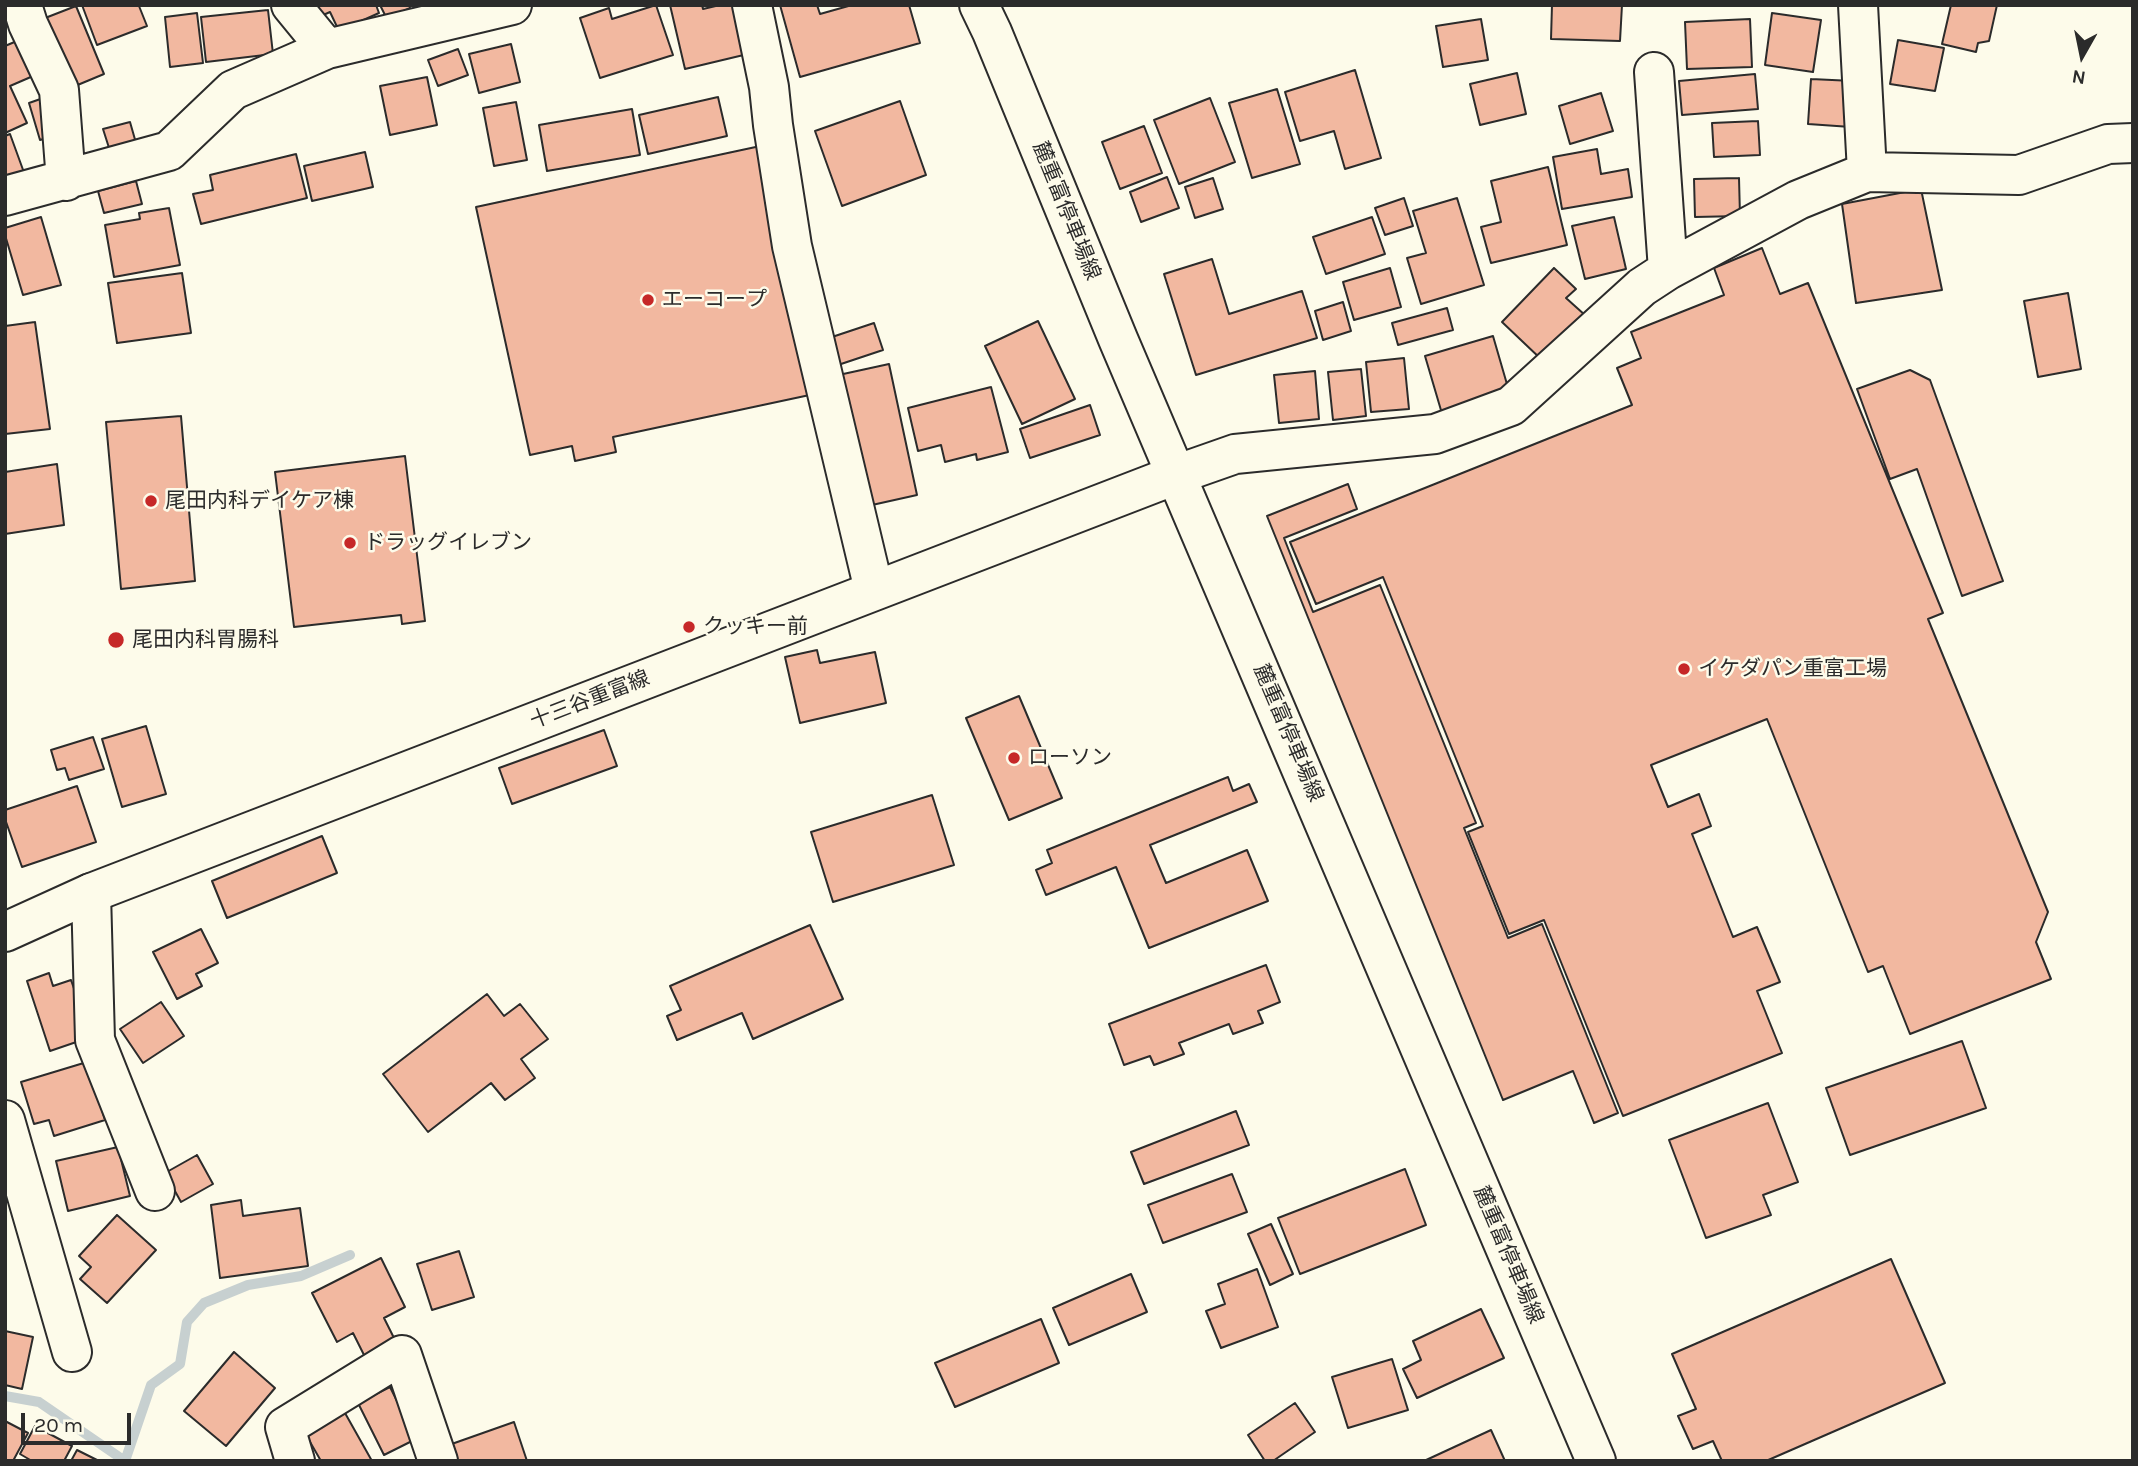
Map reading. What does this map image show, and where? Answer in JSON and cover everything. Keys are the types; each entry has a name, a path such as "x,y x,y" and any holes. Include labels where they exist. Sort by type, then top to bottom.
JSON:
{"street":[{"path":"22,5 59,90 66,181"},
{"path":"291,5 327,49"},
{"path":"5,196 169,151 233,90 327,49 512,5"},
{"path":"752,5 769,88 792,246 874,590"},
{"name":"麓重富停車場線","path":"979,5 1596,1461"},
{"path":"1858,5 1867,172 2020,175 2109,144 2133,143"},
{"path":"1654,72 1668,270"},
{"name":"十三谷重富線","path":"5,932 90,893 874,590 1235,454 1435,434 1511,406 1642,287 1668,270 1798,200 1867,172"},
{"path":"90,893 95,1040 155,1191"},
{"path":"5,1120 72,1352"},
{"path":"295,1461 285,1427 402,1355 438,1461"}],"building":[{"path":"82,5 142,5 139,6 147,26 97,45"},
{"path":"317,5 376,5 379,13 339,31 330,12 321,16"},
{"path":"380,5 409,5 410,8 387,19"},
{"path":"656,5 673,55 600,78 580,18 609,8 612,19"},
{"path":"670,5 702,5 703,9 720,5 740,5 752,53 685,69"},
{"path":"780,5 817,5 820,14 852,5 909,5 920,43 800,77"},
{"path":"1552,5 1622,5 1620,41 1551,39"},
{"path":"1951,5 1997,5 1989,41 1978,43 1976,52 1942,44"},
{"path":"76,6 104,74 68,89 40,20"},
{"path":"268,10 273,54 206,62 201,17"},
{"path":"197,13 203,63 170,67 165,17"},
{"path":"1772,13 1821,20 1813,72 1765,65"},
{"path":"1481,19 1488,60 1443,67 1436,26"},
{"path":"1750,19 1752,67 1687,69 1685,22"},
{"path":"24,38 40,73 10,86 27,123 5,133 5,46"},
{"path":"1898,40 1944,48 1935,91 1890,84"},
{"path":"511,44 520,82 479,93 469,54"},
{"path":"458,49 468,75 438,86 428,60"},
{"path":"1355,70 1381,158 1345,169 1334,131 1300,141 1285,92"},
{"path":"1517,73 1526,114 1480,125 1470,84"},
{"path":"1755,74 1758,109 1682,115 1679,81"},
{"path":"427,77 437,125 390,135 380,86"},
{"path":"1811,79 1853,81 1851,127 1808,124"},
{"path":"1277,89 1300,164 1252,178 1229,103"},
{"path":"1601,93 1613,131 1570,144 1559,106"},
{"path":"49,96 61,134 40,140 29,103"},
{"path":"718,97 727,136 648,154 639,115"},
{"path":"1210,98 1235,162 1179,184 1154,120"},
{"path":"900,101 926,175 842,206 815,131"},
{"path":"516,102 527,160 494,166 483,108"},
{"path":"632,109 640,155 547,171 539,125"},
{"path":"1758,121 1760,155 1714,157 1712,123"},
{"path":"130,122 136,143 110,151 103,129"},
{"path":"1144,126 1162,173 1120,189 1102,142"},
{"path":"10,134 26,178 5,185 5,136"},
{"name":"エーコープ","path":"765,145 819,393 613,437 616,452 575,461 572,446 530,455 476,207"},
{"path":"1597,149 1601,174 1628,169 1632,197 1562,209 1553,157"},
{"path":"365,152 373,187 312,201 304,166"},
{"path":"296,154 307,198 201,224 193,194 213,190 210,175"},
{"path":"1548,167 1567,245 1491,263 1481,227 1501,222 1491,181"},
{"path":"1167,177 1179,208 1141,222 1130,192"},
{"path":"1213,178 1223,209 1195,218 1185,187"},
{"path":"1739,178 1740,216 1695,217 1694,179"},
{"path":"136,181 142,204 104,213 98,191"},
{"path":"1921,189 1942,290 1856,303 1842,204"},
{"path":"1404,198 1413,226 1385,235 1375,208"},
{"path":"1457,198 1484,285 1421,304 1407,258 1426,253 1413,211"},
{"path":"169,208 180,265 114,277 105,225 140,219 139,213"},
{"path":"41,217 61,285 23,295 5,228"},
{"path":"1372,217 1385,254 1326,274 1313,237"},
{"path":"1614,217 1626,269 1585,279 1572,226"},
{"name":"イケダパン重富工場","path":"1762,248 1780,294 1808,283 1943,613 1928,619 2048,912 2036,942 2051,979 1910,1034 1883,966 1868,972 1767,719 1651,765 1668,807 1699,794 1711,826 1692,834 1733,937 1757,927 1780,982 1757,991 1782,1053 1623,1116 1544,920 1509,934 1468,832 1483,826 1383,577 1316,604 1290,542 1632,405 1617,368 1641,358 1631,332 1724,295 1714,268"},
{"path":"1212,259 1229,314 1302,291 1317,338 1196,375 1164,274"},
{"path":"1390,268 1401,307 1354,320 1343,282"},
{"path":"1554,268 1576,289 1566,298 1586,316 1543,361 1502,322"},
{"path":"182,273 191,333 117,343 108,283"},
{"path":"2068,293 2081,369 2038,377 2024,301"},
{"path":"1343,302 1351,331 1323,340 1315,311"},
{"path":"1447,308 1453,330 1398,345 1392,323"},
{"path":"1038,321 1075,399 1022,424 985,346"},
{"path":"35,322 50,429 5,434 5,326"},
{"path":"874,323 883,350 838,365 829,338"},
{"path":"1493,336 1511,398 1443,417 1425,356"},
{"path":"1404,358 1409,409 1371,412 1366,362"},
{"path":"889,364 917,495 863,507 834,376"},
{"path":"1361,369 1366,416 1333,420 1328,372"},
{"path":"1910,370 1930,380 2003,581 1962,596 1917,469 1890,479 1857,389"},
{"path":"1315,371 1319,419 1279,423 1274,375"},
{"path":"991,387 1008,452 977,460 976,454 945,462 941,445 918,451 908,408"},
{"path":"1090,405 1100,435 1030,458 1020,429"},
{"name":"尾田内科デイケア棟","path":"181,416 195,581 121,589 106,422"},
{"name":"ドラッグイレブン","path":"405,456 425,621 402,624 401,615 294,627 275,472"},
{"path":"57,464 64,525 5,534 5,472"},
{"path":"1348,484 1357,509 1284,538 1313,612 1380,585 1476,823 1464,828 1508,938 1542,924 1618,1113 1594,1123 1573,1071 1503,1100 1267,516"},
{"path":"817,650 820,663 875,652 886,703 800,723 785,657"},
{"name":"ローソン","path":"1019,696 1062,798 1009,820 966,718"},
{"path":"146,726 166,794 122,807 102,739"},
{"path":"604,730 617,766 512,804 499,768"},
{"path":"93,737 104,769 69,780 65,768 57,770 51,750"},
{"path":"1228,777 1233,791 1249,784 1257,802 1150,845 1166,883 1247,850 1268,901 1149,948 1116,867 1046,895 1036,870 1052,863 1047,850"},
{"path":"77,786 96,842 22,867 5,819 5,810"},
{"path":"932,795 954,865 833,902 811,832"},
{"path":"322,836 337,873 227,918 212,881"},
{"path":"810,925 843,999 753,1039 742,1013 677,1040 667,1016 681,1010 670,986"},
{"path":"201,929 218,963 196,974 202,986 177,999 153,952"},
{"path":"1266,965 1280,1002 1258,1011 1263,1023 1233,1034 1229,1024 1179,1043 1184,1054 1154,1065 1150,1056 1124,1065 1109,1024"},
{"path":"49,973 53,986 71,980 91,1037 50,1051 27,981"},
{"path":"487,994 504,1016 520,1004 548,1039 521,1059 535,1078 505,1100 491,1083 428,1132 383,1074"},
{"path":"161,1002 184,1036 143,1063 120,1029"},
{"path":"1962,1041 1986,1108 1850,1155 1826,1088"},
{"path":"87,1062 105,1120 54,1136 49,1120 34,1124 21,1082"},
{"path":"1768,1103 1798,1182 1763,1195 1771,1215 1706,1238 1669,1140"},
{"path":"1236,1111 1249,1145 1144,1184 1131,1152"},
{"path":"118,1147 130,1196 68,1211 56,1161"},
{"path":"197,1155 213,1184 181,1202 165,1173"},
{"path":"1405,1169 1426,1225 1300,1274 1278,1218"},
{"path":"1232,1174 1247,1212 1163,1243 1148,1205"},
{"path":"241,1200 243,1216 300,1208 308,1266 220,1278 211,1205"},
{"path":"117,1215 156,1250 107,1303 80,1279 91,1267 79,1256"},
{"path":"1271,1224 1293,1274 1270,1285 1248,1234"},
{"path":"459,1251 474,1297 432,1310 417,1264"},
{"path":"381,1258 405,1307 384,1318 397,1344 366,1359 353,1333 337,1342 312,1293"},
{"path":"1891,1259 1945,1383 1766,1461 1722,1461 1713,1441 1693,1449 1678,1416 1696,1409 1672,1354"},
{"path":"1257,1269 1278,1327 1221,1348 1206,1311 1225,1304 1218,1284"},
{"path":"1131,1274 1147,1312 1069,1345 1053,1308"},
{"path":"1481,1309 1504,1358 1417,1398 1403,1369 1421,1360 1413,1341"},
{"path":"1041,1319 1059,1363 955,1407 935,1363"},
{"path":"5,1331 33,1337 22,1389 5,1385"},
{"path":"234,1352 275,1388 226,1446 184,1411"},
{"path":"1392,1359 1408,1410 1348,1428 1332,1377"},
{"path":"390,1387 416,1439 384,1455 358,1403"},
{"path":"1295,1403 1315,1432 1273,1461 1265,1461 1248,1435"},
{"path":"345,1413 372,1461 321,1461 306,1435"},
{"path":"5,1421 28,1433 13,1461 5,1461"},
{"path":"514,1422 527,1461 451,1461 446,1446"},
{"path":"35,1426 72,1446 64,1461 32,1461 20,1454"},
{"path":"1491,1430 1505,1461 1424,1461"},
{"path":"77,1450 99,1461 71,1461"}],"waterway":[{"path":"125,1461 151,1385 180,1364 187,1322 204,1303 248,1285 301,1276 350,1255"},
{"path":"5,1396 39,1402 125,1461"}],"place":[{"name":"エーコープ","path":"648,300"},
{"name":"尾田内科デイケア棟","path":"151,501"},
{"name":"ドラッグイレブン","path":"350,543"},
{"name":"クッキー前","path":"689,627"},
{"name":"尾田内科胃腸科","path":"116,640"},
{"name":"イケダパン重富工場","path":"1684,669"},
{"name":"ローソン","path":"1014,758"}]}
